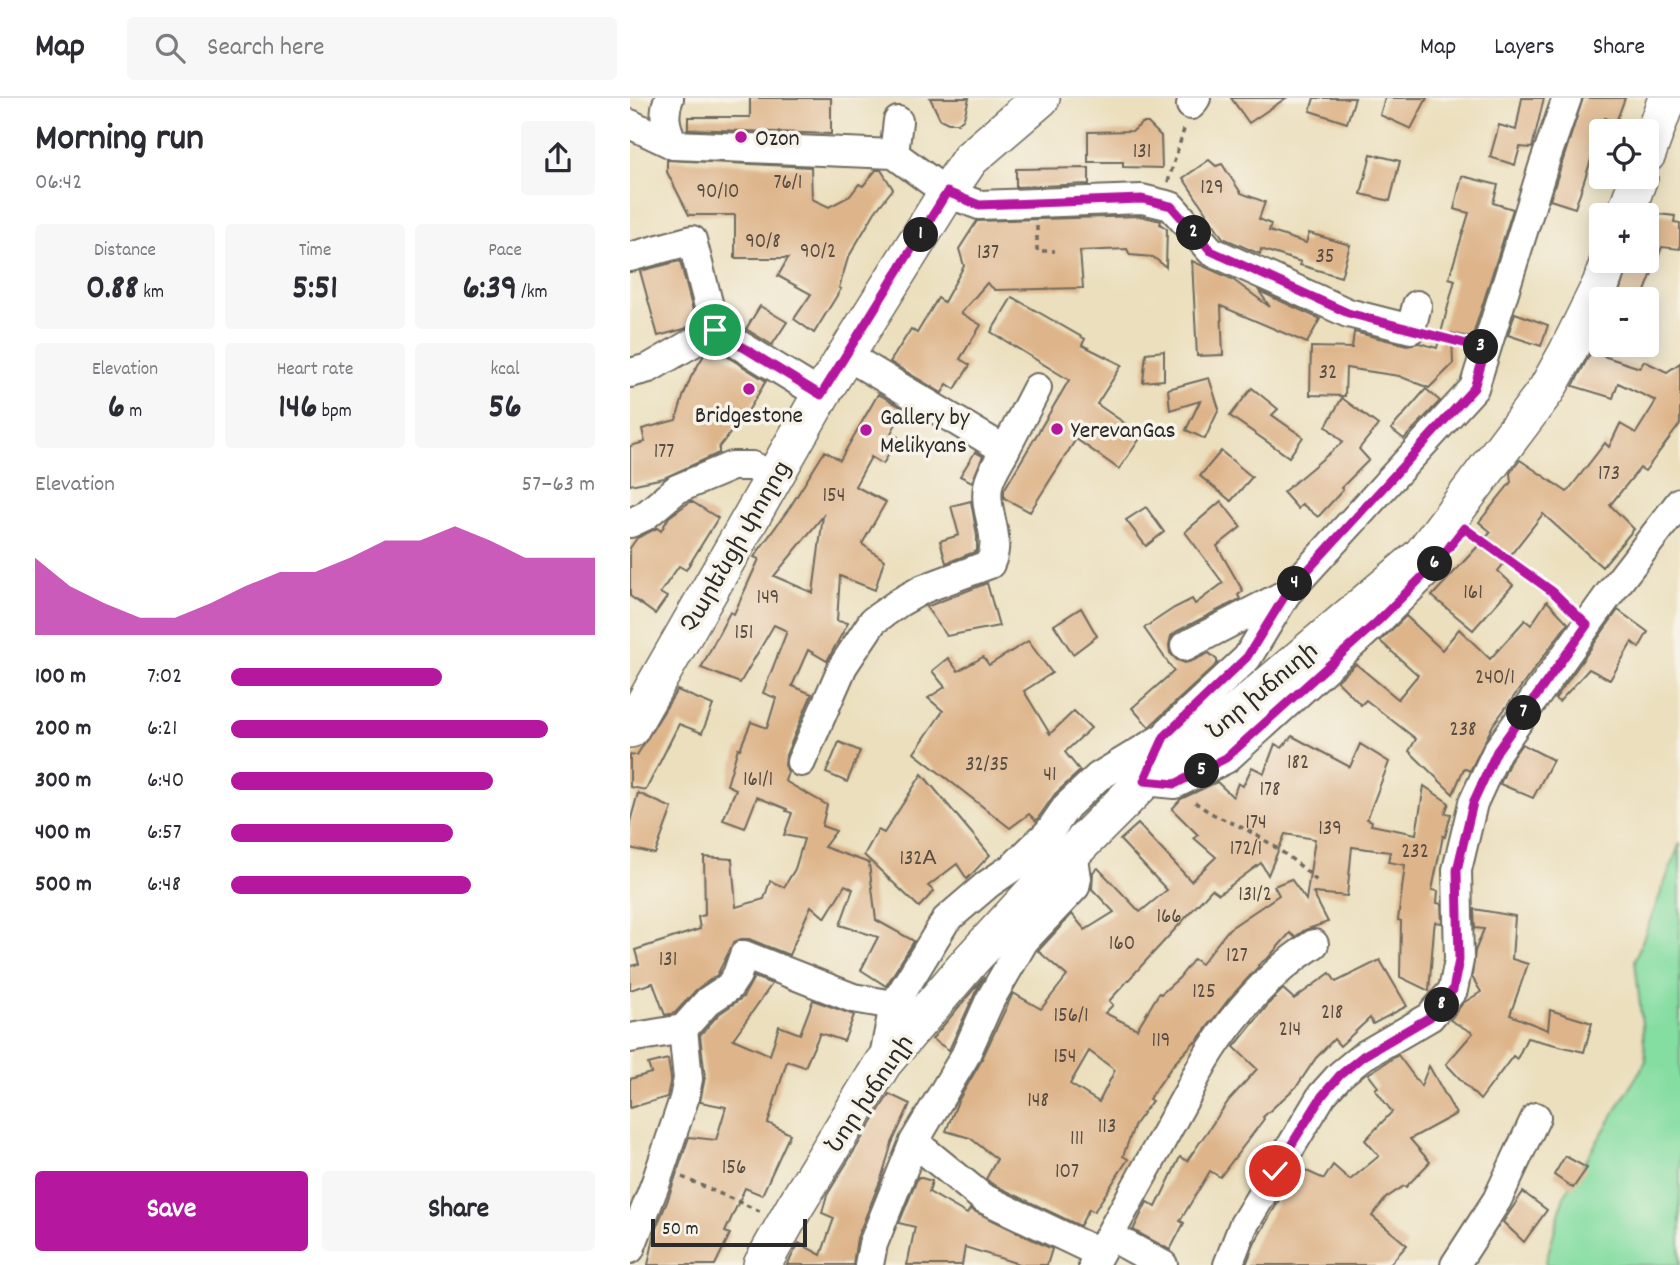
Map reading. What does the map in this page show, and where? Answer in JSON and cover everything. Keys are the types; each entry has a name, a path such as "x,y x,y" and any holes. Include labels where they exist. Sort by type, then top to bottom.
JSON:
{"main road":[{"path":"1659,120 1667,98"},
{"name":"Չարենցի փողոց","path":"630,729 821,395 947,192 970,159 1038,99"},
{"name":"Նոր խճուղի","path":"761,1265 883,1062 1041,884 1074,861 1159,783 1176,761 1422,555 1547,389 1605,273"}],"street":[{"path":"669,98 665,107 666,127 674,145"},
{"path":"883,1062 894,1005 946,919 1013,867 1049,832 1067,806 1098,777 1164,737 1247,657 1286,594 1474,388 1567,98"},
{"path":"894,154 898,121"},
{"path":"630,124 674,145 894,154 947,192 979,205 1142,199 1159,203 1171,206 1211,251 1348,313 1414,317"},
{"path":"630,257 692,240 715,330 821,395"},
{"path":"630,373 649,368 715,330"},
{"path":"846,355 1005,450"},
{"path":"801,762 843,666 873,621 923,589 990,564 995,553 995,530 988,503 988,484 1037,387"},
{"path":"1164,737 1159,783 1226,758 1378,621 1439,560 1537,428 1547,389"},
{"path":"630,523 645,516 677,489 732,466 752,466 775,477"},
{"path":"1228,1265 1243,1226 1322,1096 1340,1075 1363,1056 1430,1017 1453,990 1459,960 1457,870 1473,803 1497,751 1680,502"},
{"path":"1185,646 1286,594"},
{"path":"869,1265 873,1244 914,1142 965,1056 990,1000 1024,941 1075,887 1074,861"},
{"path":"1100,1251 1198,1069 1227,1026 1290,959 1314,944"},
{"path":"630,1038 683,1029 708,1001 729,987 737,975 744,955 853,998 894,1005"},
{"path":"630,1249 684,1099 688,1079 683,1029"},
{"path":"1455,1265 1497,1200 1536,1117"},
{"path":"914,1142 983,1198 1100,1251 1163,1265"}],"path":[{"path":"1159,203 1193,102"},
{"path":"1037,241 1037,251 1055,251"},
{"path":"1414,317 1486,349"},
{"path":"1464,528 1553,592 1587,625"},
{"path":"1159,783 1275,848 1319,883"},
{"path":"661,1168 786,1222"}],"green space":[{"path":"1680,843 1680,1265 1545,1265 1564,1196 1646,1061 1635,960"}],"building":[{"path":"750,98 831,98 831,134 688,129 688,117 750,117"},
{"path":"930,98 969,98 964,118 958,123 948,123 940,119"},
{"path":"1231,98 1286,98 1249,123"},
{"path":"1314,98 1355,98 1347,123 1310,111"},
{"path":"1385,98 1427,98 1411,129 1380,115"},
{"path":"1522,98 1544,98 1532,148 1520,147 1515,165 1490,157 1499,125 1516,130"},
{"path":"1583,98 1625,98 1617,119 1589,119 1589,166 1575,208 1550,200"},
{"path":"1142,123 1148,123 1161,136 1162,168 1123,167 1123,162 1088,162 1088,132 1133,131"},
{"path":"1371,154 1400,161 1390,201 1361,194"},
{"path":"667,160 811,167 812,199 829,207 850,196 859,184 863,186 876,170 881,170 893,189 875,212 848,258 839,288 841,289 814,333 794,319 811,294 778,276 788,258 735,258 735,215 689,215 667,172"},
{"path":"1209,160 1216,166 1222,164 1241,193 1265,202 1259,219 1271,224 1269,231 1306,243 1309,233 1350,245 1341,277 1300,265 1301,262 1261,249 1260,254 1223,238 1183,178"},
{"path":"1089,168 1089,184 1016,187 1016,169"},
{"path":"1462,176 1498,185 1493,203 1513,209 1472,338 1452,333 1453,364 1429,388 1399,376 1346,368 1345,396 1310,395 1311,347 1352,348 1354,332 1407,345 1419,343 1437,348 1455,280 1449,278 1469,213 1454,209"},
{"path":"1659,214 1675,216 1674,222 1680,223 1680,249 1662,247 1659,255"},
{"path":"1140,216 1161,221 1160,224 1167,229 1166,267 1153,257 1130,255 1127,249 1080,251 1083,288 995,290 987,283 961,313 981,325 960,359 970,365 955,389 947,384 942,393 890,362 911,329 917,333 938,298 944,302 964,266 959,249 977,221"},
{"path":"680,261 696,322 684,329 658,336 640,271"},
{"path":"1192,261 1232,279 1270,307 1259,291 1320,319 1307,343 1221,306 1223,355 1197,356"},
{"path":"1625,273 1652,273 1647,287 1621,287"},
{"path":"1012,297 1085,339 1082,345 1122,365 1097,404 1139,433 1139,440 1119,469 1076,439 1030,512 1004,498 1004,490 1069,380 991,332"},
{"path":"760,306 787,322 772,345 746,329"},
{"path":"1515,313 1548,325 1541,346 1508,335"},
{"path":"715,349 766,381 748,411 719,447 719,453 664,478 630,485 630,446 645,442 642,429 676,420 691,377 704,355"},
{"path":"1164,351 1164,380 1143,382 1146,353"},
{"path":"1589,356 1606,357 1640,368 1644,361 1667,372 1680,363 1680,424 1645,471 1640,468 1610,505 1634,529 1602,567 1543,514 1498,571 1513,585 1473,630 1432,596 1491,532 1479,522 1511,482 1510,473 1520,460 1567,492 1605,443 1609,447 1620,424 1636,433 1656,401 1618,383 1613,398 1573,386"},
{"path":"1209,378 1219,409 1205,439 1186,430 1200,401 1170,410 1168,389"},
{"path":"1252,388 1278,409 1272,415 1303,437 1289,457 1230,416"},
{"path":"1426,389 1440,401 1404,439 1391,429"},
{"path":"878,394 904,409 891,433 898,437 883,464 871,457 855,486 886,502 862,544 884,560 875,590 840,576 837,621 848,623 827,661 808,650 792,686 812,694 786,755 785,765 788,772 785,781 827,805 822,826 836,831 824,847 869,863 876,920 914,941 886,986 861,970 878,937 840,925 853,889 845,885 825,918 811,906 789,955 749,939 734,942 717,975 696,990 675,1013 665,1015 653,983 630,990 630,966 639,964 635,950 700,929 698,917 705,915 704,857 732,859 736,907 764,899 770,881 784,887 795,869 804,839 784,835 792,813 786,811 787,809 757,797 745,828 723,820 736,789 727,785 738,748 740,749 751,722 767,728 776,698 763,693 787,631 774,625 740,683 701,668 730,612 734,614 759,559 754,557 825,451 840,460","holes":["823,516 813,593 774,576"]},
{"path":"1342,398 1378,425 1359,449 1369,460 1341,488 1343,490 1318,517 1302,504 1298,509 1283,492 1343,442 1326,426"},
{"path":"1221,451 1252,477 1231,501 1200,476"},
{"path":"975,452 983,456 972,482 960,476"},
{"path":"691,501 718,518 686,570 679,566 660,593 667,597 655,614 630,596 630,548 637,538 657,528 661,531 669,517"},
{"path":"971,501 977,551 946,563 940,541 959,535 951,506"},
{"path":"1221,501 1241,527 1217,546 1243,591 1238,595 1240,599 1171,636 1170,653 1177,660 1185,663 1209,653 1217,660 1217,664 1149,727 1132,708 1174,671 1144,628 1192,599 1195,604 1223,583 1185,532"},
{"path":"1146,507 1164,532 1146,546 1126,520"},
{"path":"987,583 999,626 947,636 926,607"},
{"path":"1547,601 1568,623 1493,725 1470,771 1464,768 1453,794 1409,751 1416,739 1366,700 1361,705 1337,681 1356,664 1398,699 1418,675 1380,641 1406,616 1442,650 1459,629 1490,659 1525,620 1531,625"},
{"path":"1081,608 1097,636 1073,654 1054,625"},
{"path":"1618,610 1648,632 1639,648 1632,642 1610,680 1589,669 1559,702 1555,699"},
{"path":"1028,641 1052,673 1024,691 1050,734 1074,711 1091,728 1065,752 1080,771 1055,794 1036,821 1029,814 1010,828 914,753 943,711 928,698 945,687 932,671 948,658 958,671 983,657 989,665"},
{"path":"677,690 713,705 702,733 679,724 646,790 630,787 630,755 637,755"},
{"path":"1292,736 1350,767 1360,744 1389,762 1367,819 1372,821 1371,825 1416,834 1424,786 1449,803 1445,813 1451,814 1445,837 1443,836 1432,890 1438,891 1437,903 1441,904 1442,923 1435,922 1429,991 1400,977 1401,921 1398,920 1405,865 1388,862 1390,852 1352,847 1347,896 1313,893 1328,922 1305,930 1295,937 1290,933 1269,957 1258,965 1195,1043 1173,1065 1135,1124 1123,1156 1128,1159 1094,1212 1089,1209 1080,1226 992,1184 986,1179 997,1159 970,1138 946,1131 958,1101 980,1063 1013,993 1041,1009 1067,976 1038,951 1072,914 1085,930 1114,912 1092,889 1093,872 1098,868 1140,912 1167,890 1120,840 1138,824 1191,881 1216,857 1194,838 1198,835 1172,809 1181,799 1217,782 1233,797 1238,783 1243,786 1252,767 1264,773 1275,744 1282,748","holes":["1285,834 1315,839 1306,900 1291,879 1274,886 1279,895 1229,929 1201,964 1194,959 1179,978 1159,993 1137,1029 1105,1013 1113,1005 1109,1001 1212,889 1219,894 1261,863 1268,875","1089,1051 1115,1070 1099,1102 1070,1084"]},
{"path":"839,742 860,751 847,782 826,773"},
{"path":"1522,744 1553,760 1533,798 1500,784 1511,759"},
{"path":"922,774 990,855 967,879 957,864 928,886 934,891 919,907 864,855 878,830 884,833"},
{"path":"638,793 672,808 655,854 630,848 630,822"},
{"path":"1474,909 1515,916 1512,959 1528,964 1510,1015 1548,1030 1550,1010 1592,1023 1584,1052 1527,1038 1517,1059 1513,1056 1480,1100 1446,1064 1473,1033 1450,1020 1463,1003 1481,992 1472,977 1475,951 1484,929 1475,928"},
{"path":"1380,960 1407,1006 1373,1024 1370,1018 1340,1046 1334,1039 1316,1058 1297,1086 1263,1117 1220,1177 1210,1171 1180,1221 1184,1223 1170,1250 1133,1230 1147,1202 1156,1207 1180,1157 1187,1161 1229,1100 1257,1069 1234,1047 1271,1001 1283,989 1294,999 1330,973 1336,982"},
{"path":"754,977 772,984 733,1039 770,1055 779,1026 800,1034 813,1000 854,1015 844,1041 820,1033 805,1067 787,1061 768,1123 790,1134 762,1195 745,1188 725,1232 730,1234 715,1265 648,1265 656,1228 689,1137 716,1140 726,1107 700,1102 705,1077 700,1035 719,1014 743,997"},
{"path":"984,977 975,993 949,1050 932,1039"},
{"path":"1398,1055 1421,1086 1429,1066 1456,1114 1410,1139 1430,1162 1406,1187 1386,1198 1372,1216 1407,1245 1389,1265 1246,1265 1255,1242 1298,1167 1324,1179 1333,1165 1350,1180 1379,1156 1365,1140 1392,1112 1368,1074"},
{"path":"668,1059 671,1078 667,1097 630,1108 630,1079 651,1073 648,1064"},
{"path":"889,1094 910,1104 892,1143 881,1179 857,1238 853,1265 787,1265 799,1243 821,1255 834,1218 822,1213 827,1195"},
{"path":"1565,1156 1587,1168 1573,1188 1554,1175"},
{"path":"918,1177 932,1181 929,1192 967,1214 970,1209 1052,1249 1047,1265 1022,1265 965,1247 962,1265 907,1265 915,1227 899,1223"},
{"path":"1523,1192 1547,1210 1524,1242 1503,1222"}],"place":[{"name":"Ozon","path":"741,137"},
{"name":"Bridgestone","path":"749,389"},
{"name":"YerevanGas","path":"1057,429"},
{"name":"Gallery by Melikyans","path":"866,430"}],"route":[{"path":"715,330 821,395 947,192 979,205 1142,199 1171,206 1211,251 1348,313 1486,349 1474,388 1286,594 1247,657 1164,737 1144,781 1175,784 1226,758 1378,621 1439,560 1464,528 1553,592 1587,625 1497,751 1473,803 1457,870 1459,960 1453,990 1430,1017 1363,1056 1340,1075 1322,1096 1275,1171"}]}
